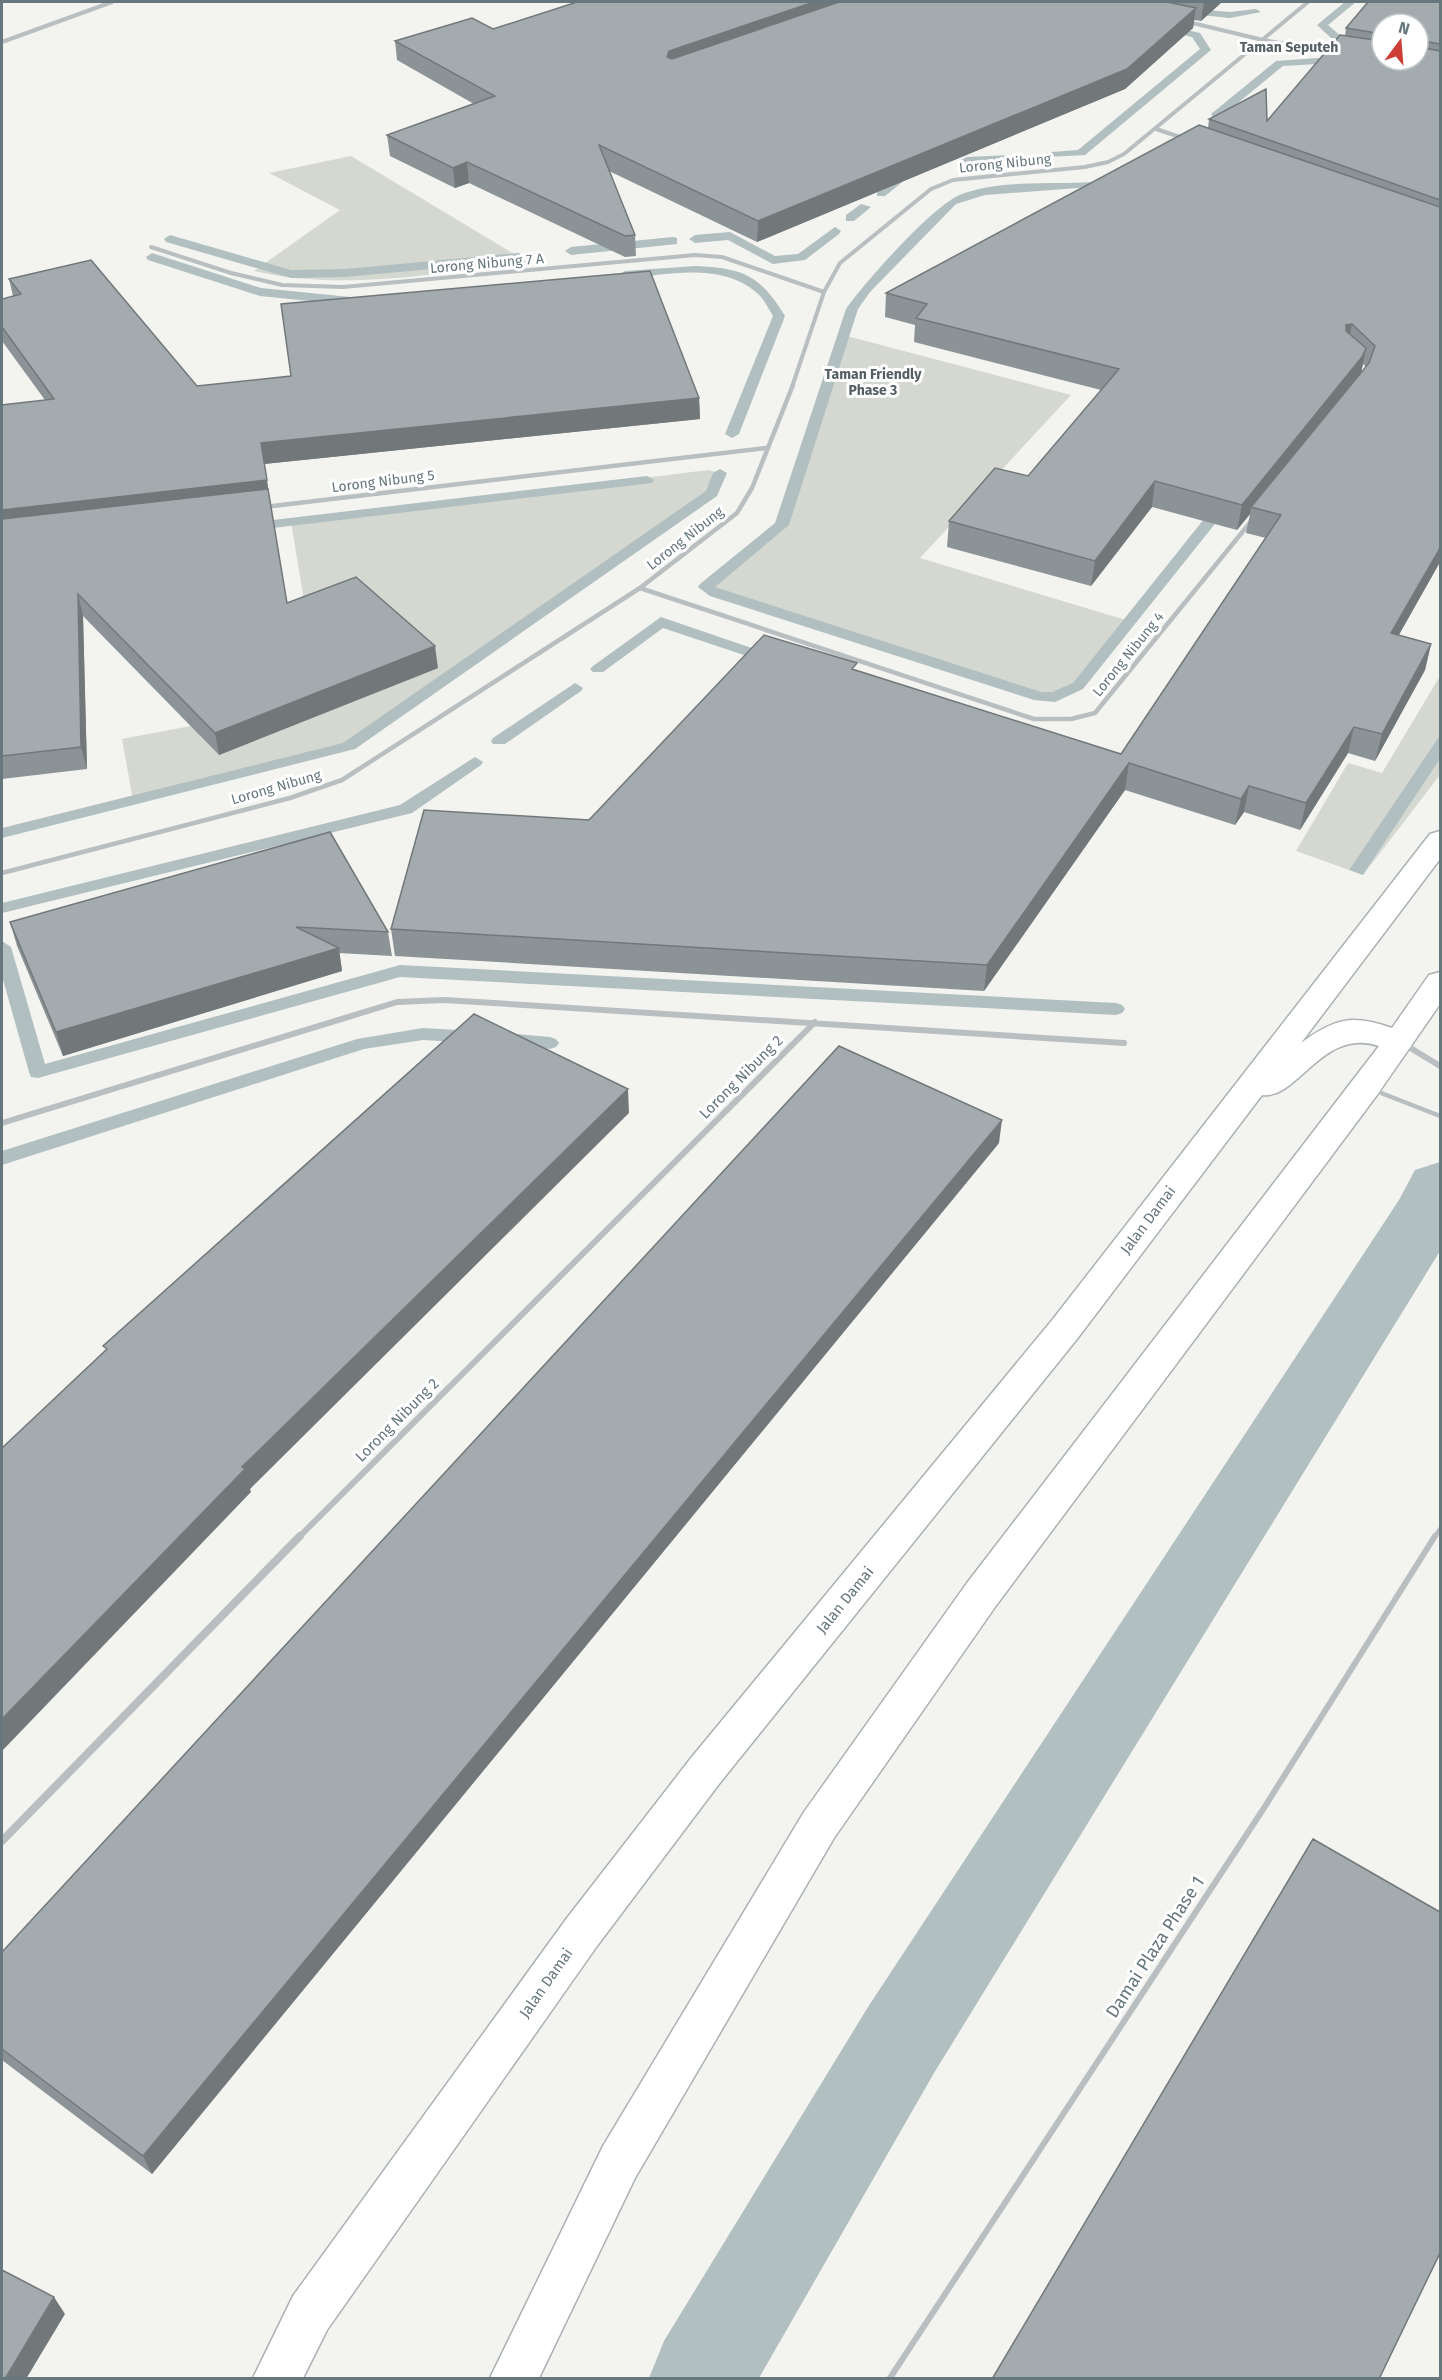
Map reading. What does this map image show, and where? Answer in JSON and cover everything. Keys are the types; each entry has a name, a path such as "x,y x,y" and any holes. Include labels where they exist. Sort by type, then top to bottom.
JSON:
{"main road":[{"name":"Jalan Damai","path":"277,2379 310,2313 582,1932 705,1771 1065,1329 1440,840"},
{"path":"514,2379 619,2162 819,1825 981,1595 1366,1088 1440,982"},
{"path":"1234,1107 1336,1033 1365,1029 1398,1041"}],"street":[{"path":"2,42 112,2"},
{"name":"Lorong Nibung","path":"2,873 290,798 342,780 640,588 737,513 752,488 802,360 824,291 840,263 931,189 953,180 973,176 1084,167 1108,162 1156,129 1308,2"},
{"path":"1183,21 1263,40 1340,53"},
{"path":"1156,129 1189,141"},
{"name":"Lorong Nibung 7 A","path":"151,247 231,273 282,285 343,287 695,255 722,257 824,291"},
{"name":"Lorong Nibung 5","path":"262,507 766,448"},
{"name":"Lorong Nibung 4","path":"640,588 1034,719 1071,719 1095,713 1259,511"},
{"name":"Lorong Nibung 2","path":"2,1123 397,1002 445,1000 1124,1043"},
{"name":"Lorong Nibung 2","path":"2,1841 295,1541 815,1022"},
{"path":"1398,1041 1440,1066"}],"lane":[{"path":"1366,1088 1440,1116"},
{"name":"Damai Plaza Phase 1","path":"890,2379 1264,1808 1440,1529"}],"shaded area":[{"path":"351,156 531,263 427,275 357,280 322,280 254,271 340,210 269,173"},
{"path":"843,335 1071,395 920,558 1129,621 1092,670 1069,689 1055,695 1040,697 715,593 705,587 782,525"},
{"path":"708,470 720,473 712,493 349,746 133,800 122,739 191,726 219,755 307,619 291,522"},
{"path":"1440,676 1440,735 1349,870 1296,851 1348,763 1382,773"},
{"path":"1440,735 1440,759 1363,875 1349,870"},
{"path":"1440,759 1440,775 1363,875"}],"building":[{"path":"577,2 814,2 669,51 667,57 672,59 839,2 1167,2 1196,8 1127,69 758,221 599,145 635,235 625,236 467,162 453,168 387,135 495,96 395,41 472,18 493,29"},
{"path":"1368,2 1440,2 1440,44 1430,42 1430,12 1370,12 1370,32 1346,28"},
{"path":"1340,35 1370,39 1370,72 1430,72 1430,49 1440,51 1440,200 1209,119 1266,89 1267,121"},
{"path":"1199,125 1440,207 1440,548 1391,633 1431,644 1382,734 1354,727 1306,803 1249,786 1241,799 1129,763 987,965 391,929 424,810 589,820 764,635 857,663 852,669 1121,754 1281,515 1251,507 1369,363 1375,346 1352,324 1346,325 1346,331 1366,348 1362,357 1242,505 1155,481 1095,561 949,521 995,468 1028,476 1119,369 916,318 927,304 886,293"},
{"path":"91,260 197,386 291,376 281,304 650,271 699,398 261,443 267,480 2,510 2,405 54,399 2,327 2,299 21,294 9,279"},
{"path":"268,489 287,603 356,577 435,646 215,733 78,594 81,747 2,756 2,519"},
{"path":"330,832 388,932 296,927 339,948 56,1032 10,922"},
{"path":"474,1014 628,1089 242,1467 245,1469 2,1719 2,1448 107,1349 103,1346"},
{"path":"839,1046 1002,1120 143,2156 2,2049 2,1952"},
{"path":"1313,1839 1440,1912 1440,2253 1379,2379 992,2379"},
{"path":"2,2270 54,2297 5,2379 2,2379"}],"waterway":[{"path":"1351,2 1322,25 1347,47 1370,51"},
{"path":"1185,11 1230,15 1256,12"},
{"path":"1051,155 1081,153 1206,50 1196,35 1161,27"},
{"path":"1232,134 1217,114 1280,63 1318,61 1342,65"},
{"path":"967,160 1011,158"},
{"path":"881,194 910,171"},
{"path":"1112,183 1094,186 985,191 952,202 866,289 852,309 782,525 705,587 715,593 1040,697 1055,697 1078,686 1217,512"},
{"path":"850,218 865,207"},
{"path":"695,239 730,236 773,260 801,257 835,231"},
{"path":"170,239 260,267 291,274 345,273 519,257"},
{"path":"571,251 673,241"},
{"path":"152,257 260,292 360,302"},
{"path":"625,275 676,270 714,270 747,280 768,298 779,316 732,434"},
{"path":"2,833 349,746 712,493 720,473"},
{"path":"247,527 647,480"},
{"path":"598,669 661,622 773,660"},
{"path":"499,741 575,688"},
{"path":"2,908 406,809 475,762"},
{"path":"2,947 38,1072 400,971 1116,1009"},
{"path":"2,1158 363,1043 423,1034 475,1037"},
{"path":"504,1039 550,1043"},
{"path":"701,2378 901,2040 1428,1212 1440,1188"}],"district":[{"name":"Taman Seputeh","path":"1289,47"},
{"name":"Taman Friendly Phase 3","path":"873,382"}]}
